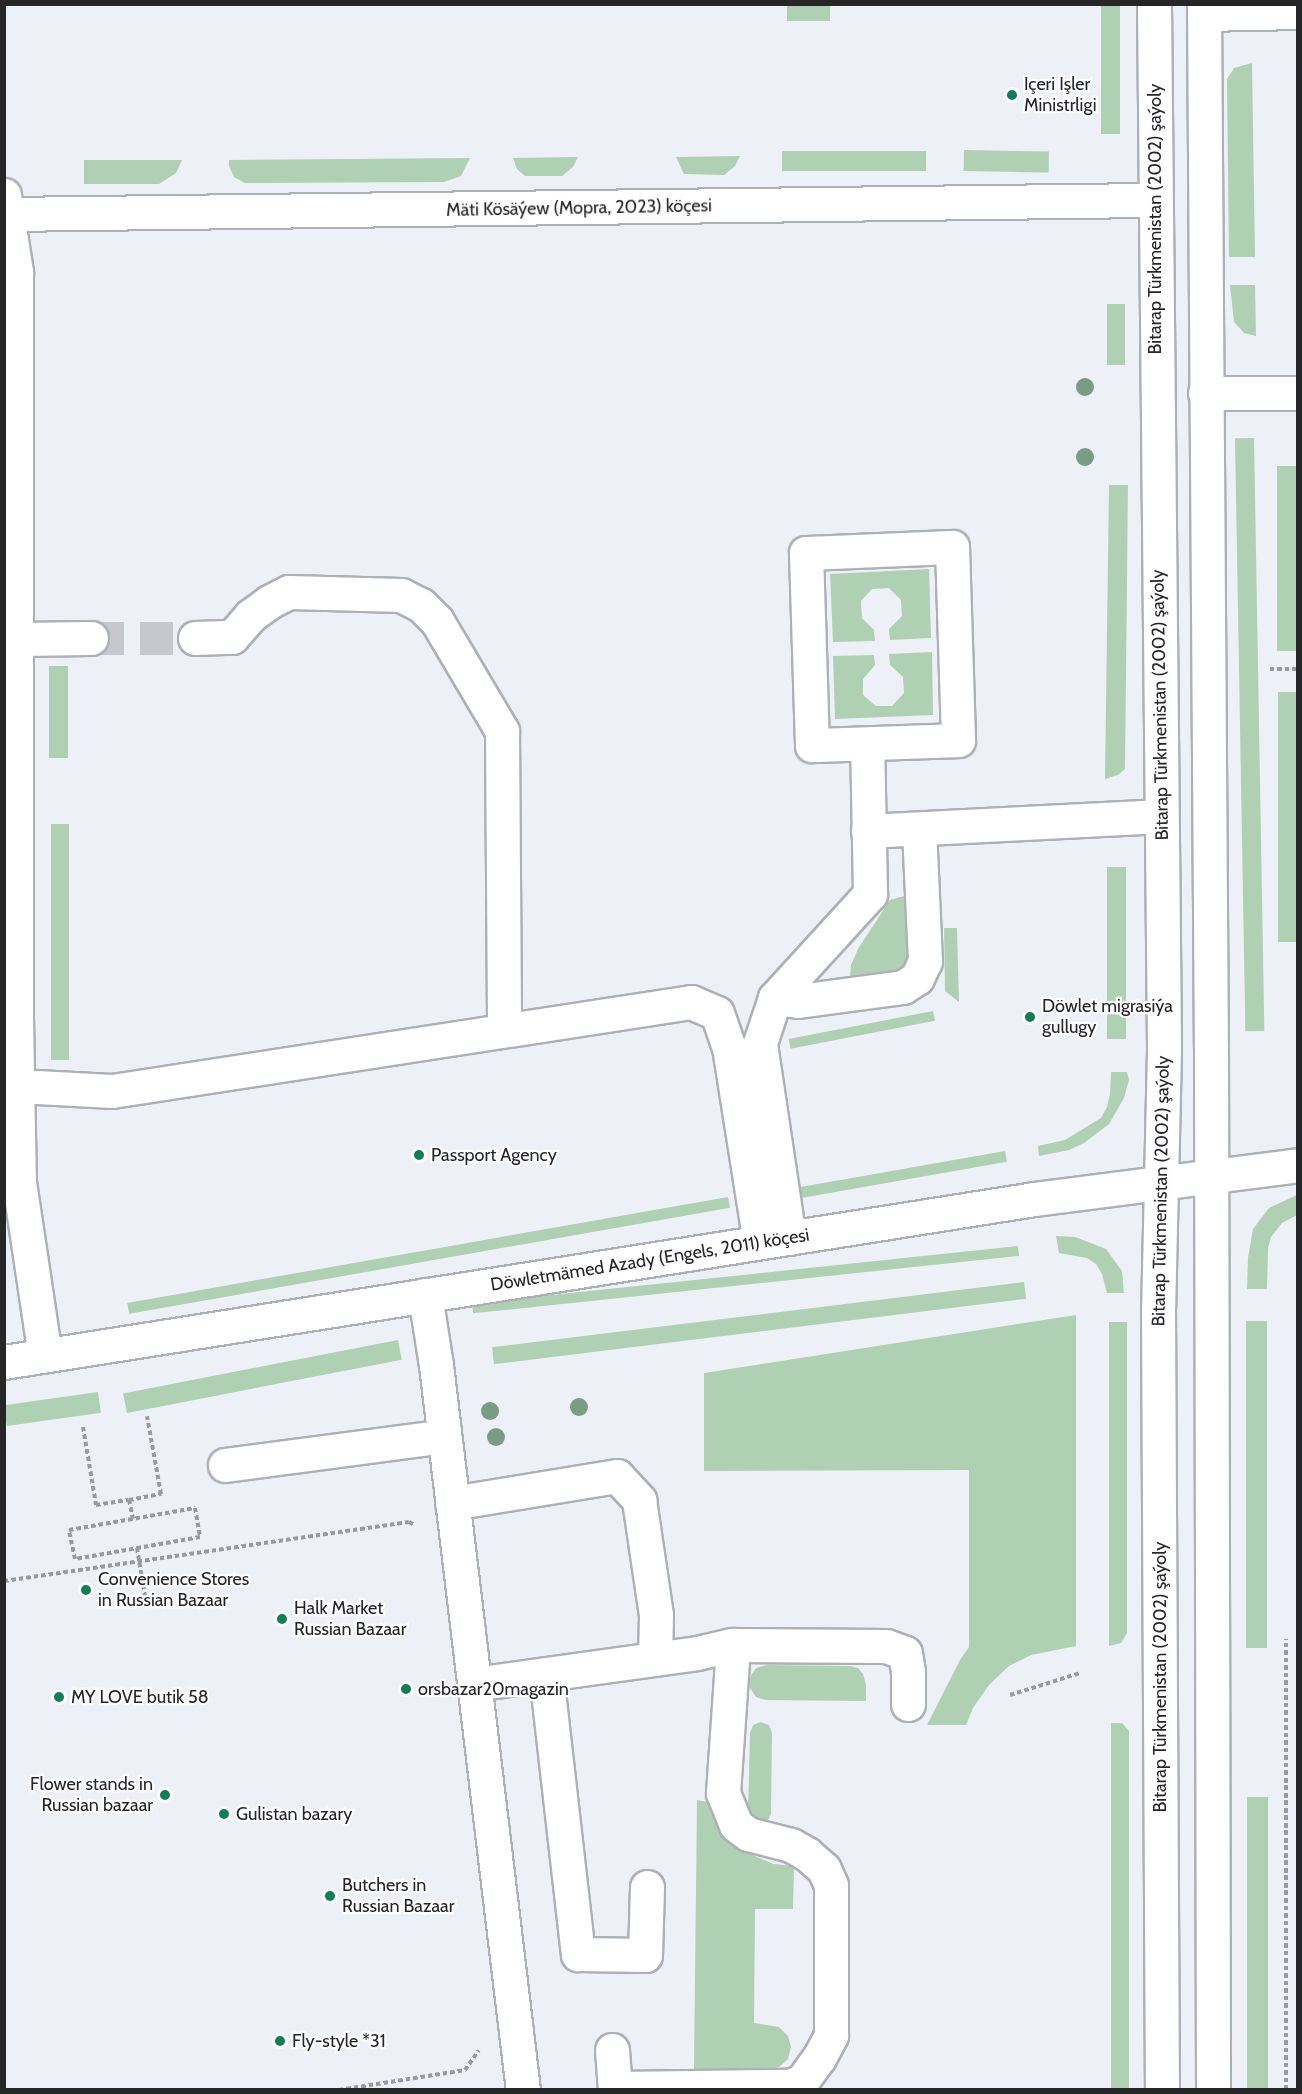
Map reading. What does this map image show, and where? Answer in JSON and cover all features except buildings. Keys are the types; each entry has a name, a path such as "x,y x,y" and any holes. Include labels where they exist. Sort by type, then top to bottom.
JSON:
{"street":[{"name":"Bitarap Türkmenistan (2002) şaýoly","path":"1154,4 1154,200 1164,1050 1158,1320 1162,2090"},
{"path":"1213,2090 1211,1176 1204,9 1298,12"},
{"name":"Mäti Kösäýew (Mopra, 2023) köçesi","path":"6,208 1154,200"},
{"path":"6,208 16,272 16,639 10,1017 18,1086 12,1155 19,1182 45,1355"},
{"path":"1205,393 1298,393"},
{"path":"952,548 958,740 867,744 812,745 806,553 952,548"},
{"path":"195,638 232,638 250,616 269,602 289,592 401,595 421,605 437,621 502,731 504,1030"},
{"path":"16,639 91,638"},
{"path":"775,1240 760,1043 775,998 870,894 867,744"},
{"path":"868,831 1161,816"},
{"path":"775,998 798,1001 903,987 917,978 924,961 919,829"},
{"path":"18,1086 112,1091 691,1002 717,1013 729,1047 775,1240"},
{"name":"Döwletmämed Azady (Engels, 2011) köçesi","path":"4,1362 1034,1199 1298,1165"},
{"path":"424,1295 444,1436 523,2090"},
{"path":"225,1465 444,1436"},
{"path":"452,1503 617,1476 639,1500 656,1615 655,1659"},
{"path":"474,1684 655,1659 733,1645 886,1646 905,1653 908,1673 908,1704"},
{"path":"612,2050 615,2089 790,2086 802,2081 819,2058 831,2035 831,1885 824,1869 807,1854 791,1845 748,1834 736,1825 723,1793 733,1645"},
{"path":"546,1674 578,1954 645,1955 647,1887"}],"path":[{"path":"1270,669 1298,669"},
{"path":"83,1427 96,1505 129,1500 161,1494 147,1416"},
{"path":"129,1500 133,1519"},
{"path":"195,1508 200,1537 75,1559 69,1530 133,1519 195,1508"},
{"path":"4,1581 409,1522 419,1527"},
{"path":"137,1548 146,1602"},
{"path":"1286,1639 1286,2090"},
{"path":"1010,1695 1080,1673"},
{"path":"339,2090 465,2070 483,2045"}],"green space":[{"path":"787,5 830,5 830,21 787,21"},
{"path":"1101,5 1120,5 1120,134 1101,134"},
{"path":"1252,63 1255,257 1229,257 1227,79 1234,68"},
{"path":"964,150 1049,151 1049,172 964,171"},
{"path":"782,151 926,151 926,171 782,171"},
{"path":"740,156 735,166 724,175 684,174 676,157"},
{"path":"578,157 573,167 562,176 525,176 517,169 513,158"},
{"path":"470,158 461,176 444,182 245,183 234,177 229,166 229,160"},
{"path":"84,160 182,160 176,173 159,184 84,184"},
{"path":"1230,285 1255,285 1256,336 1244,333 1234,322"},
{"path":"1107,304 1125,304 1125,365 1107,365"},
{"path":"1235,438 1254,438 1264,1031 1245,1031"},
{"path":"1277,466 1297,466 1297,651 1277,651"},
{"path":"1109,485 1128,485 1125,769 1118,775 1105,779"},
{"path":"929,569 931,638 890,640 889,629 902,616 901,600 889,588 872,589 861,601 862,618 874,630 875,641 833,642 830,574"},
{"path":"932,652 933,715 835,719 833,656 874,655 875,665 863,679 863,695 876,706 892,706 904,693 903,677 890,665 889,654"},
{"path":"49,666 68,666 68,758 49,758"},
{"path":"1278,692 1297,692 1297,942 1278,942"},
{"path":"51,824 69,824 69,1060 51,1060"},
{"path":"1107,867 1126,867 1126,1039 1107,1039"},
{"path":"904,896 907,898 908,967 899,972 850,978 851,965 858,949 890,900"},
{"path":"944,928 957,928 959,1002 945,991"},
{"path":"933,1011 935,1021 791,1049 789,1039"},
{"path":"1111,1072 1127,1072 1129,1080 1124,1098 1109,1124 1084,1143 1069,1150 1039,1156 1038,1146 1065,1140 1101,1118 1110,1094"},
{"path":"1005,1151 1007,1162 791,1200 789,1189"},
{"path":"1297,1195 1297,1215 1282,1223 1271,1237 1268,1248 1267,1289 1247,1289 1248,1258 1253,1229 1269,1208"},
{"path":"728,1197 730,1208 129,1314 127,1303"},
{"path":"1056,1236 1075,1237 1106,1249 1122,1271 1124,1293 1107,1293 1102,1274 1096,1264 1087,1258 1059,1253"},
{"path":"1018,1246 1019,1256 473,1313 472,1303"},
{"path":"1024,1282 1026,1299 494,1364 492,1347"},
{"path":"1076,1315 1076,1646 1031,1655 1009,1666 989,1685 973,1708 966,1725 927,1725 969,1647 969,1470 704,1471 704,1373"},
{"path":"1246,1321 1267,1321 1267,1648 1246,1648"},
{"path":"1109,1322 1127,1322 1127,1633 1121,1643 1109,1646"},
{"path":"398,1340 402,1360 127,1413 123,1393"},
{"path":"98,1392 101,1413 7,1426 4,1405"},
{"path":"767,1665 858,1668 863,1674 866,1685 866,1701 766,1700 756,1697 750,1688 750,1677 756,1668"},
{"path":"761,1722 769,1725 772,1733 771,1814 767,1822 759,1825 748,1814 750,1733 753,1725"},
{"path":"1111,1723 1122,1723 1129,1731 1129,2089 1111,2089"},
{"path":"1247,1797 1268,1797 1268,2089 1247,2089"},
{"path":"697,1800 711,1803 735,1842 746,1852 773,1864 794,1866 793,1909 755,1909 754,2023 779,2027 788,2036 791,2047 788,2059 779,2067 768,2070 694,2069"}],"tunnel":[{"path":"91,638 195,638"}],"place":[{"name":"Içeri Işler Ministrligi","path":"1012,95"},
{"name":"Döwlet migrasiýa gullugy","path":"1030,1017"},
{"name":"Passport Agency","path":"419,1155"},
{"name":"Convenience Stores in Russian Bazaar","path":"86,1590"},
{"name":"Halk Market Russian Bazaar","path":"282,1619"},
{"name":"orsbazar20magazin","path":"406,1689"},
{"name":"MY LOVE butik 58","path":"59,1697"},
{"name":"Flower stands in Russian bazaar","path":"165,1795"},
{"name":"Gulistan bazary","path":"224,1814"},
{"name":"Butchers in Russian Bazaar","path":"330,1896"},
{"name":"Fly-style *31","path":"280,2041"}]}
